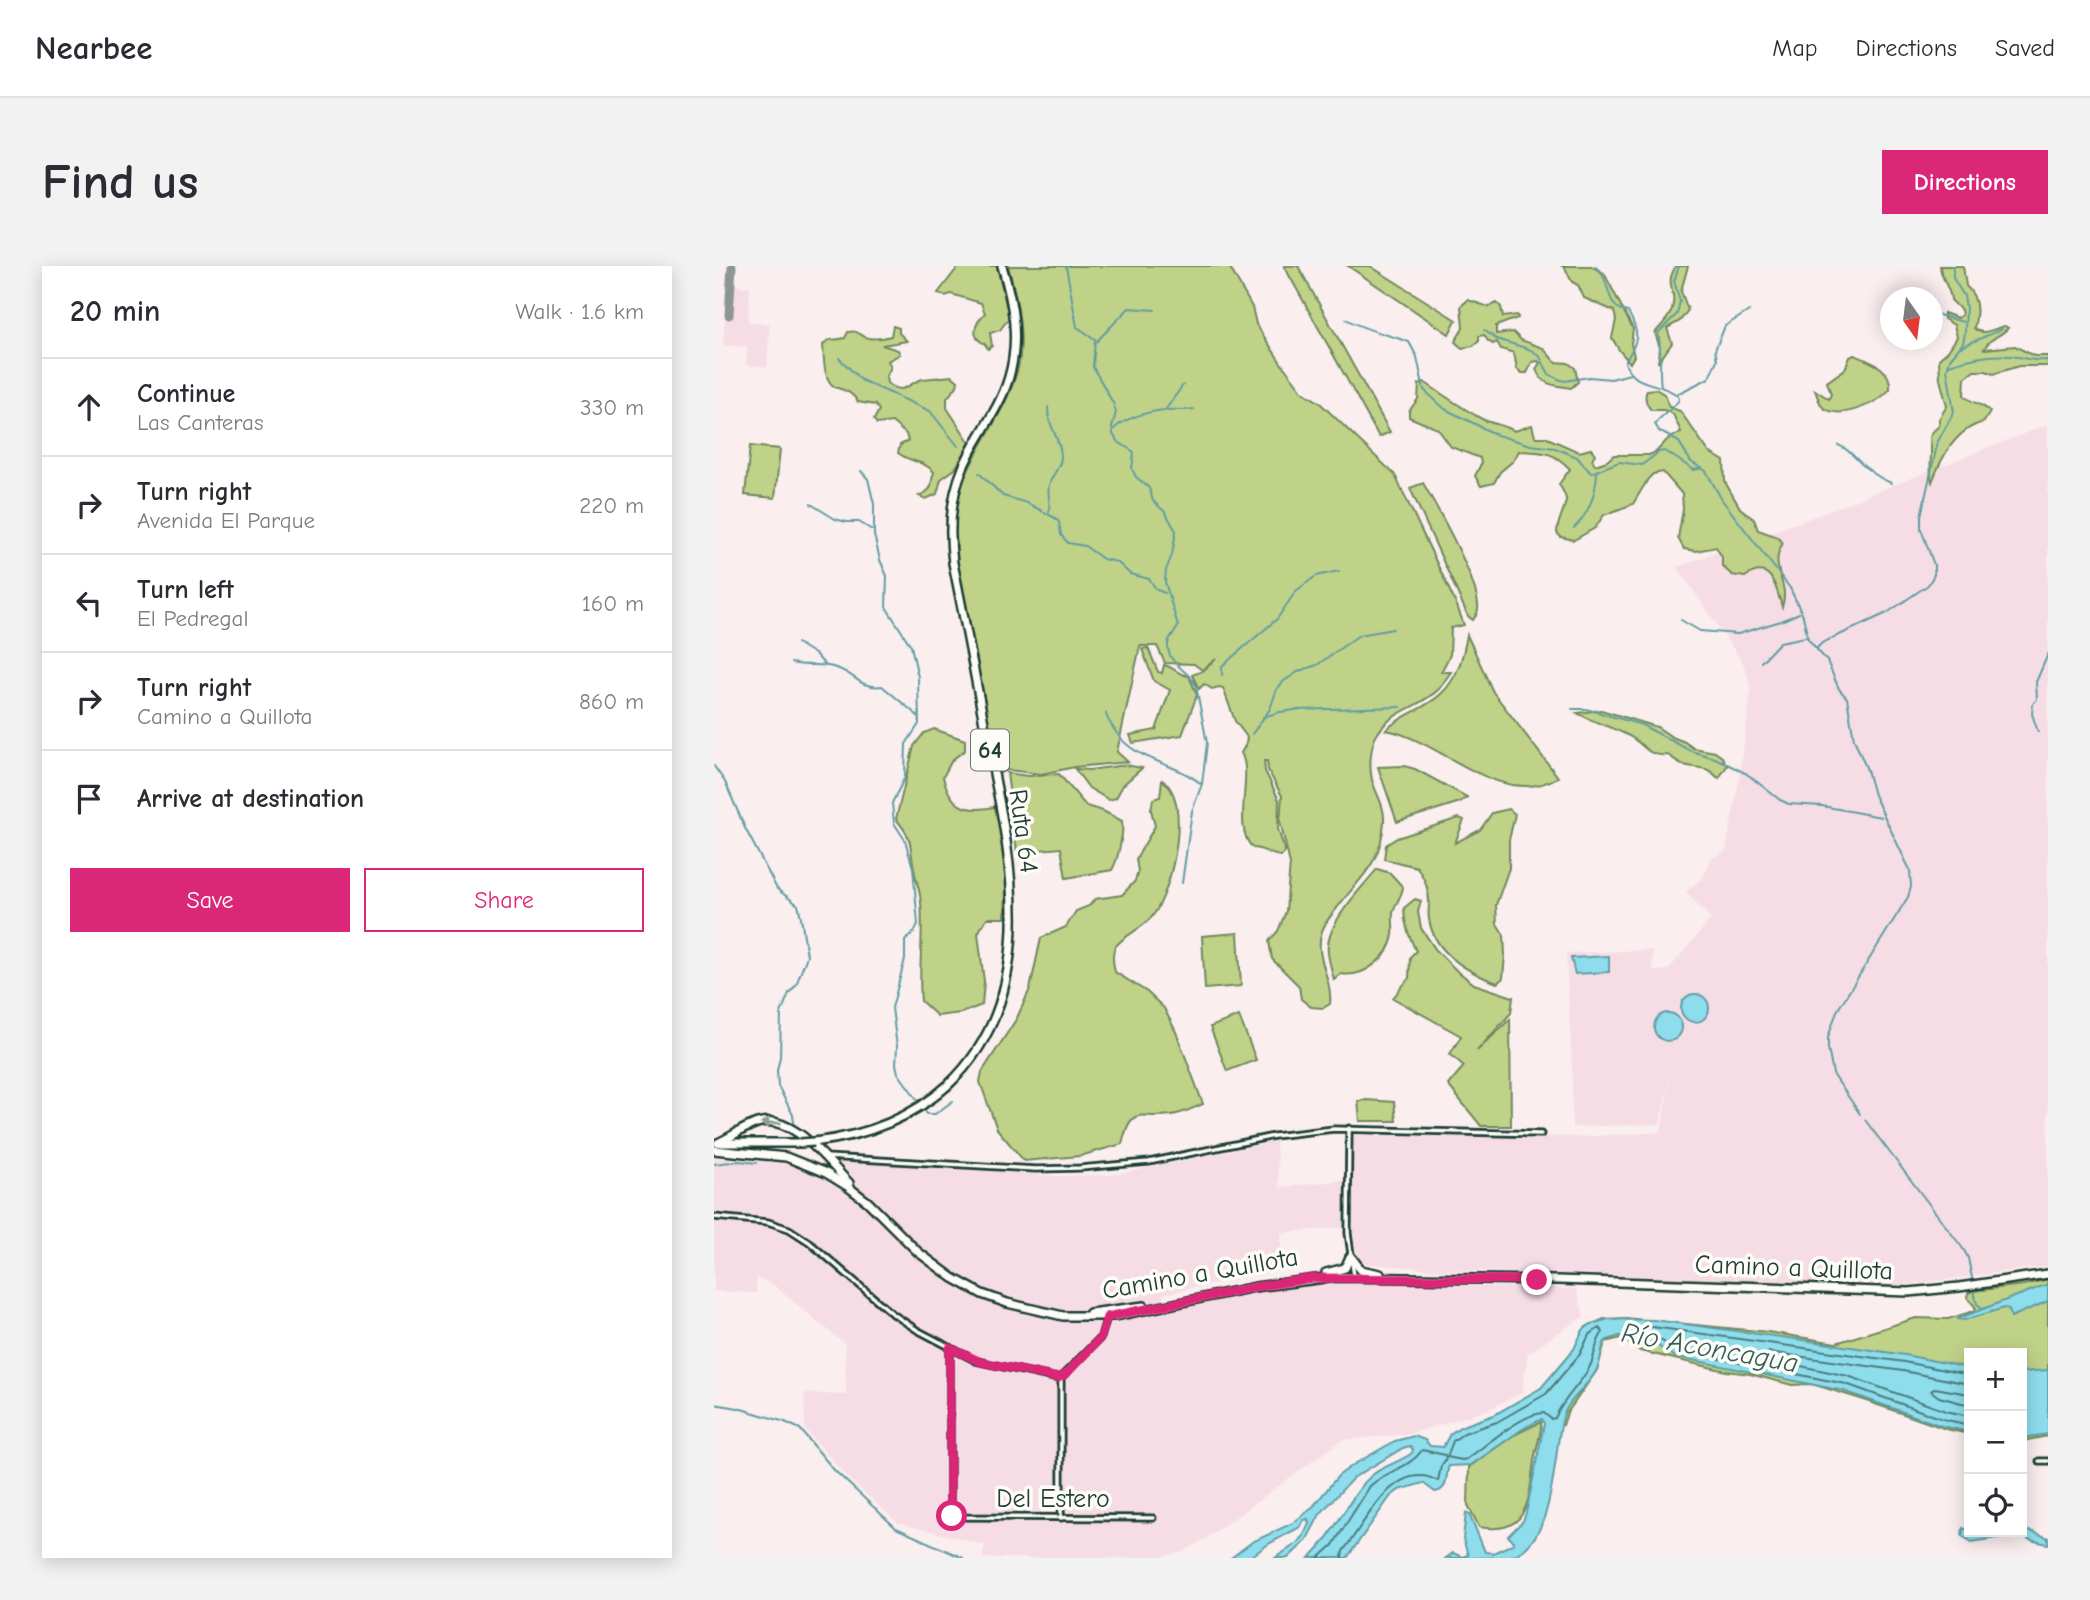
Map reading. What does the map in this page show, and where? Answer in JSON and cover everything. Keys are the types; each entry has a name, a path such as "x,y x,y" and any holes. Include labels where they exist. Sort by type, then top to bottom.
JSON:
{"main road":[{"name":"Ruta 64","path":"715,1145 814,1142 845,1138 884,1127 936,1095 961,1071 997,1016 1006,986 1011,928 1010,860 953,563 950,530 952,504 961,471 1005,389 1012,363 1014,322 1002,266"},
{"path":"715,1145 759,1123 777,1121 791,1127 868,1202"},
{"path":"715,1145 805,1163 839,1180 868,1202"},
{"path":"805,1163 821,1154"},
{"name":"Camino a Quillota","path":"868,1202 918,1252 953,1278 994,1299 1072,1317 1107,1315 1283,1282 1354,1275 1537,1280"},
{"path":"1326,1273 1343,1270 1351,1257"},
{"path":"1351,1257 1360,1270 1381,1274"},
{"name":"Camino a Quillota","path":"1107,1315 1269,1280 1326,1273 1909,1292 2048,1274"}],"street":[{"path":"821,1154 1036,1169 1080,1168 1149,1162 1274,1136 1349,1128 1541,1134"},
{"path":"1349,1128 1348,1233 1354,1275"},
{"path":"714,1217 768,1222 794,1231 898,1317 950,1348 984,1363 1061,1377 1101,1337 1107,1315"},
{"name":"Del Estero","path":"950,1348 950,1510 953,1517 1153,1518"},
{"path":"1061,1377 1061,1518"},
{"path":"2039,1461 2048,1461"}],"shaded area":[{"path":"728,285 750,287 748,322 770,324 767,367 746,365 747,347 723,345"},
{"path":"2048,424 2048,1266 1905,1285 1859,1286 1441,1270 1361,1263 1355,1255 1352,1233 1353,1135 1579,1137 1661,1132 1670,1076 1660,1124 1572,1127 1566,953 1652,950 1653,971 1668,970 1711,919 1686,892 1704,876 1711,859 1726,850 1739,780 1751,688 1743,663 1677,567 1821,514"},
{"path":"1276,1141 1279,1187 1345,1180 1345,1227 1281,1233 1282,1270 1163,1294 1166,1311 1214,1298 1294,1285 1342,1282 1576,1289 1584,1316 1528,1353 1522,1393 1483,1412 1409,1434 1342,1440 1182,1553 1154,1558 982,1558 985,1545 898,1523 846,1476 805,1429 804,1393 846,1395 845,1344 772,1284 756,1278 756,1293 714,1291 714,1158 757,1160 816,1173 834,1160 1057,1176 1114,1175"}],"green space":[{"path":"959,266 997,266 1009,318 1000,330 990,333 992,346 988,349 975,334 976,325 985,313 981,303 938,293"},
{"path":"1008,266 1229,266 1252,307 1256,324 1303,392 1319,402 1395,475 1457,606 1464,625 1451,628 1450,655 1441,672 1451,672 1432,695 1384,725 1373,743 1371,774 1383,810 1382,836 1379,849 1368,869 1330,916 1322,931 1321,958 1330,995 1330,1004 1323,1008 1311,1007 1301,999 1299,986 1272,959 1269,941 1278,931 1286,911 1290,864 1280,821 1282,796 1268,770 1267,761 1264,761 1265,771 1279,800 1278,829 1285,851 1281,856 1253,848 1247,839 1243,815 1245,774 1241,753 1247,737 1235,721 1223,688 1212,689 1204,684 1199,689 1192,675 1203,671 1216,659 1202,670 1194,664 1165,663 1157,646 1140,646 1117,752 1128,762 1075,767 1041,774 1008,770 997,774 958,577 953,532 962,487 1009,393 1020,360 1019,319"},
{"path":"1284,266 1298,266 1390,432 1379,437"},
{"path":"1348,266 1370,266 1456,320 1449,334"},
{"path":"1562,266 1591,266 1604,273 1633,329 1631,344 1634,356 1630,363 1612,338 1616,320 1614,311 1584,298 1578,285 1572,282"},
{"path":"1676,266 1688,266 1681,291 1688,310 1680,321 1667,328 1672,343 1658,363 1660,348 1655,333 1671,312 1671,278"},
{"path":"1940,266 1963,266 1966,286 1973,295 1976,306 1974,328 1977,331 1984,332 2005,326 2008,328 1984,349 2015,346 2034,356 2048,356 2048,366 2019,366 1993,374 1974,371 1965,378 1964,395 1990,412 1984,422 1965,431 1951,445 1932,482 1930,438 1939,426 1939,419 1947,406 1940,379 1939,359 1957,337 1954,325 1944,319 1944,313 1958,318 1962,315 1961,310 1951,300"},
{"path":"1468,300 1489,307 1497,303 1501,307 1503,317 1517,315 1518,318 1496,326 1496,334 1513,332 1521,340 1543,348 1555,362 1568,363 1575,368 1578,382 1571,388 1545,382 1536,369 1540,363 1538,361 1532,362 1527,373 1522,373 1517,369 1514,353 1501,349 1497,342 1493,344 1484,335 1479,336 1479,341 1473,346 1462,348 1455,342 1463,328 1461,306"},
{"path":"893,326 899,328 899,333 907,341 882,345 898,350 900,354 888,361 891,367 886,377 887,383 903,389 923,379 952,376 958,381 947,398 947,408 970,443 955,469 941,479 937,494 926,499 919,496 930,488 934,472 898,453 900,445 908,441 906,434 892,422 877,424 874,420 879,410 875,405 858,402 851,393 835,387 828,380 825,368 823,345 827,341 845,338 851,331 871,338 888,337 891,336"},
{"path":"1854,355 1884,371 1890,382 1890,389 1869,405 1850,411 1832,412 1823,408 1815,390 1829,399 1831,394 1827,382 1845,369 1850,357"},
{"path":"1424,382 1486,421 1515,431 1532,425 1535,437 1545,437 1579,452 1591,449 1595,454 1592,459 1595,465 1614,455 1649,455 1681,432 1673,414 1664,410 1651,410 1648,405 1647,390 1656,389 1665,395 1669,407 1680,411 1709,452 1724,461 1725,482 1740,508 1754,519 1758,530 1778,537 1783,543 1777,560 1784,590 1782,607 1775,584 1767,573 1754,572 1745,577 1732,575 1722,566 1722,557 1716,547 1696,551 1684,549 1678,538 1683,509 1682,494 1663,472 1653,474 1648,479 1633,504 1604,515 1595,528 1574,540 1561,537 1557,529 1566,500 1559,484 1570,469 1547,454 1519,451 1494,483 1481,486 1475,476 1481,464 1480,458 1451,447 1438,429 1409,417 1409,411 1418,399 1419,384"},
{"path":"750,446 780,449 775,498 745,495"},
{"path":"1423,483 1471,577 1478,607 1473,620 1468,616 1410,488"},
{"path":"1467,635 1493,692 1558,777 1537,785 1515,785 1493,780 1407,736 1386,730 1435,699 1447,688 1459,667"},
{"path":"1148,648 1158,672 1162,673 1164,665 1189,676 1197,695 1182,735 1133,743 1130,735 1156,730 1170,690 1154,681 1142,649"},
{"path":"1601,710 1657,727 1693,748 1715,752 1727,766 1719,778 1706,769 1684,765 1668,755 1650,752 1629,736 1577,713"},
{"path":"934,729 965,740 965,750 952,760 943,777 956,803 970,809 999,806 1007,865 1005,918 987,918 978,933 984,981 982,1005 961,1013 937,1016 921,1001 920,898 910,842 896,819 914,746 924,733"},
{"path":"1126,765 1142,768 1123,785 1116,798 1109,800 1089,788 1075,769 1089,770"},
{"path":"1404,766 1415,769 1467,797 1460,802 1397,822 1378,767"},
{"path":"1007,773 1028,776 1059,774 1086,806 1122,821 1120,846 1112,870 1066,878 1061,848 1017,852"},
{"path":"1162,780 1171,790 1176,805 1178,824 1173,866 1154,914 1116,946 1113,962 1115,972 1147,992 1164,1008 1203,1104 1175,1114 1133,1118 1122,1144 1080,1156 1024,1161 997,1129 980,1082 982,1072 1017,1018 1030,989 1041,938 1066,927 1076,911 1089,906 1095,899 1122,895 1135,881 1138,871 1136,859 1155,826 1151,810 1153,799 1160,797"},
{"path":"1509,809 1515,814 1509,840 1509,868 1496,905 1497,924 1504,935 1505,955 1503,978 1497,983 1464,967 1438,942 1429,919 1427,888 1417,867 1384,859 1386,845 1397,838 1459,818 1464,820 1455,843 1480,830 1492,813"},
{"path":"1377,869 1390,873 1403,887 1393,913 1391,943 1374,965 1358,973 1341,974 1334,980 1328,953 1332,931 1345,908"},
{"path":"1415,899 1421,901 1418,912 1421,928 1436,950 1456,970 1474,984 1513,997 1511,1013 1477,1051 1510,1019 1511,1126 1481,1126 1448,1085 1464,1066 1450,1054 1461,1036 1393,998 1409,978 1410,957 1416,951 1407,930 1404,908"},
{"path":"1238,933 1241,986 1205,989 1202,936"},
{"path":"1239,1016 1256,1060 1227,1071 1210,1027"},
{"path":"1358,1101 1394,1102 1396,1121 1360,1121"},
{"path":"2048,1279 2048,1436 2027,1440 2027,1348 1964,1348 1964,1433 1812,1384 1792,1385 1640,1351 1621,1338 1605,1342 1597,1370 1567,1413 1563,1425 1519,1403 1550,1382 1573,1355 1586,1327 1604,1319 1625,1318 1768,1332 1836,1343 1916,1318 1948,1319 1974,1311 1976,1308 1967,1297 1968,1293"},
{"path":"1541,1422 1524,1511 1508,1526 1479,1527 1468,1505 1469,1467 1514,1435"}],"water":[{"path":"1609,956 1609,972 1575,974 1571,958"},
{"path":"1695,994 1705,998 1709,1008 1705,1018 1695,1022 1685,1018 1681,1008 1685,998"},
{"path":"1668,1013 1678,1017 1682,1027 1678,1037 1668,1041 1658,1037 1654,1027 1658,1017"},
{"path":"2048,1284 2048,1301 2011,1317 2009,1309 2004,1308 1965,1320 1957,1319"},
{"name":"Río Aconcagua","path":"1609,1319 1654,1320 1905,1355 1964,1367 1964,1431 1942,1426 1844,1391 1673,1356 1655,1344 1619,1336 1604,1343 1597,1369 1566,1410 1559,1433 1545,1517 1537,1535 1525,1549 1510,1557 1446,1558 1453,1553 1462,1557 1468,1555 1463,1539 1466,1513 1470,1515 1485,1552 1493,1553 1513,1544 1508,1536 1523,1521 1526,1513 1544,1424 1542,1419 1524,1428 1471,1465 1449,1466 1445,1486 1439,1491 1435,1492 1423,1483 1399,1490 1390,1497 1347,1558 1309,1558 1325,1540 1365,1482 1375,1473 1412,1453 1410,1446 1353,1478 1320,1514 1306,1541 1288,1558 1275,1558 1303,1537 1309,1524 1308,1519 1304,1520 1300,1527 1249,1558 1231,1558 1252,1542 1293,1523 1312,1508 1338,1476 1395,1441 1414,1436 1425,1440 1430,1446 1443,1447 1450,1434 1460,1427 1494,1415 1541,1388 1574,1349 1583,1330 1591,1324"},
{"path":"2048,1370 2048,1434 2027,1437 2027,1372"},
{"path":"1963,1528 1964,1537 2002,1537 1972,1542 1962,1536"},
{"path":"2027,1531 2048,1538 2048,1544 2025,1537"}],"waterway":[{"path":"1066,266 1077,327 1095,339 1093,367 1116,412 1113,434 1117,441 1134,452 1132,469 1136,477 1149,488 1153,501 1165,512 1176,531 1165,582 1178,626 1168,642 1169,652 1196,686 1207,743 1202,784 1192,811 1182,883"},
{"path":"1595,266 1601,272 1615,306 1628,312 1635,326 1635,343 1625,362 1629,370 1641,380 1678,396 1676,404 1655,424 1659,431 1679,442 1691,462 1706,471 1722,500 1790,588 1803,616 1808,639 1827,661 1839,689 1847,698 1854,739 1874,795 1910,870 1911,887 1908,897 1837,1011 1828,1037 1833,1074 1860,1114"},
{"path":"1661,386 1658,333 1677,314 1680,301 1674,281 1679,266"},
{"path":"1817,648 1822,643 1887,613 1928,585 1934,575 1934,565 1921,529 1921,516 1938,441 1954,412 1947,369 1950,359 1963,343 1965,333 1966,307 1964,296 1953,278 1953,266"},
{"path":"1097,341 1129,308 1155,310"},
{"path":"1677,394 1709,378 1717,360 1715,350 1725,326 1749,311"},
{"path":"1943,316 1963,322"},
{"path":"1346,319 1409,342 1417,357 1424,390 1445,409 1497,435 1531,445 1555,448 1577,457 1591,473 1619,462 1642,465 1659,452 1665,451 1694,470 1702,468"},
{"path":"1961,347 2002,329"},
{"path":"1484,330 1496,339 1529,349 1539,355 1549,374 1558,379 1611,379 1630,374"},
{"path":"1949,365 1994,356 2048,360"},
{"path":"839,358 861,380 930,411 958,446"},
{"path":"1166,409 1183,385"},
{"path":"1048,407 1049,420 1061,455 1049,485 1049,512"},
{"path":"1113,430 1124,422 1145,414 1194,409"},
{"path":"1838,445 1871,472 1891,483"},
{"path":"861,471 868,479 874,504 874,535 887,576 886,607 911,646 918,677 919,724 906,744 905,777 892,803 894,823 905,840 913,868 918,924 905,941 905,959 892,1008 898,1073 919,1102"},
{"path":"979,473 1003,496 1027,503 1055,518 1059,522 1061,535 1068,543 1085,546 1103,559 1117,562 1130,574 1149,579 1157,590 1165,593"},
{"path":"1574,528 1591,503 1597,473"},
{"path":"811,504 835,519 859,522 872,530"},
{"path":"1222,675 1222,666 1277,619 1296,591 1316,576 1339,571"},
{"path":"1681,620 1700,631 1738,634 1799,613"},
{"path":"1252,734 1270,709 1277,689 1284,681 1299,671 1317,665 1359,635 1393,629"},
{"path":"1761,662 1780,642 1806,637"},
{"path":"797,643 815,654 826,666"},
{"path":"2038,732 2032,714 2033,704 2037,699 2036,682 2048,654"},
{"path":"791,663 831,667 868,685 882,686 918,716"},
{"path":"1263,717 1295,710 1401,707"},
{"path":"1572,709 1586,709 1642,725 1691,751 1715,758 1747,774 1789,804 1822,806 1881,817"},
{"path":"1106,713 1116,732 1134,750 1201,784"},
{"path":"714,766 725,782 745,828 777,889 798,905 801,917 807,956 781,1013 777,1070 778,1086 793,1115 794,1123"},
{"path":"922,1107 927,1114 935,1114 953,1101"},
{"path":"1865,1120 1964,1250 1972,1278"},
{"path":"714,1164 739,1161 756,1163"},
{"path":"1973,1289 1977,1304 1983,1308"},
{"path":"714,1404 738,1408 800,1429 834,1470 896,1528 963,1558"}],"taxiway":[{"path":"729,315 732,266"}],"route":[{"path":"952,1516 950,1348 981,1362 1058,1378 1064,1376 1101,1337 1107,1317 1205,1296 1318,1278 1537,1280"}]}
